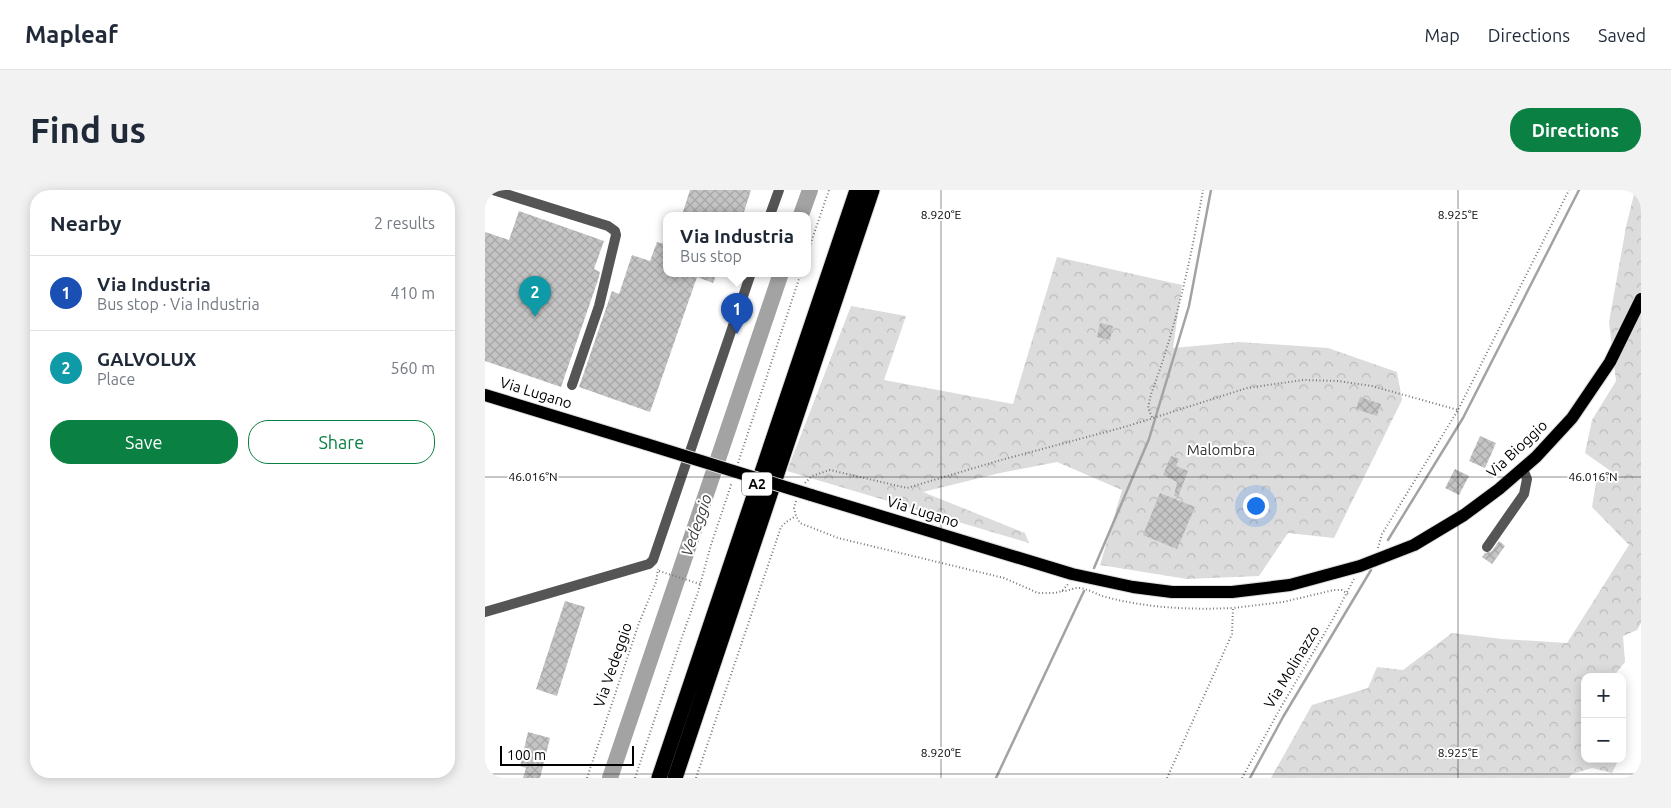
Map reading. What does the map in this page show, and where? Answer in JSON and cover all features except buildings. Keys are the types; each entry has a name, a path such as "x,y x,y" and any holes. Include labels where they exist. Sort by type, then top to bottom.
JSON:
{"highway":[{"name":"A2","path":"659,778 857,190"},
{"name":"A2","path":"675,778 872,190"}],"main road":[{"name":"Via Bioggio","path":"1360,566 1414,545 1464,515 1523,469 1556,436 1594,386 1610,362 1641,299"},
{"name":"Via Lugano","path":"485,395 1072,574 1133,587 1172,592 1232,592 1290,585 1360,566"}],"street":[{"path":"493,190 608,226 615,231 616,234 599,306 572,385"},
{"path":"771,212 779,190"},
{"path":"485,612 649,564 653,560 750,277"},
{"path":"1487,547 1524,494 1527,479 1523,469"}],"path":[{"path":"811,242 829,190"},
{"path":"1152,417 1148,408 1151,394 1181,300 1203,190"},
{"path":"1375,560 1381,534 1458,410 1569,190"},
{"path":"737,467 800,277"},
{"path":"805,484 812,476 830,470 907,488 1001,460 1128,426 1247,388 1303,380 1338,381 1372,386 1458,410"},
{"path":"635,778 700,584 733,476"},
{"path":"796,500 794,508 800,523 838,538 1004,578 1038,593 1055,593 1078,587 1105,597 1162,607 1205,610 1283,602 1334,590 1342,590 1348,594"},
{"path":"696,778 781,527 796,516"},
{"path":"653,560 658,571 700,584"},
{"name":"Via Molinazzo","path":"1242,778 1281,707 1348,594 1360,566"},
{"name":"Via Vedeggio","path":"587,778 639,623 657,582 658,571"},
{"path":"1062,591 1069,585 1072,574"},
{"path":"1167,778 1232,634 1233,608"}],"green space":[{"path":"1635,190 1641,190 1641,623 1637,630 1623,636 1625,662 1616,673 1581,673 1581,763 1617,763 1612,773 1592,768 1572,774 1569,778 1271,778 1312,705 1368,688 1377,667 1403,670 1452,633 1502,639 1567,643 1629,545 1592,507 1596,483 1612,472 1585,453 1592,420 1616,381 1609,322 1626,227"},
{"name":"Malombra","path":"1057,257 1182,285 1173,348 1239,342 1328,348 1397,372 1402,400 1334,538 1288,533 1259,576 1187,579 1100,565 1122,490 1057,462 1000,473 923,492 1025,533 1029,543 787,471 851,306 906,316 884,380 1013,404"}],"waterway":[{"name":"Vedeggio","path":"802,212 810,190"},
{"path":"1094,568 1149,439 1189,306 1211,190"},
{"path":"1388,540 1463,418 1579,190"},
{"name":"Vedeggio","path":"610,778 780,277"},
{"path":"1250,778 1283,717 1371,570"},
{"path":"996,778 1084,591"}],"place":[{"name":"GALVOLUX","path":"535,317"},
{"name":"Via Industria","path":"737,334"}]}
